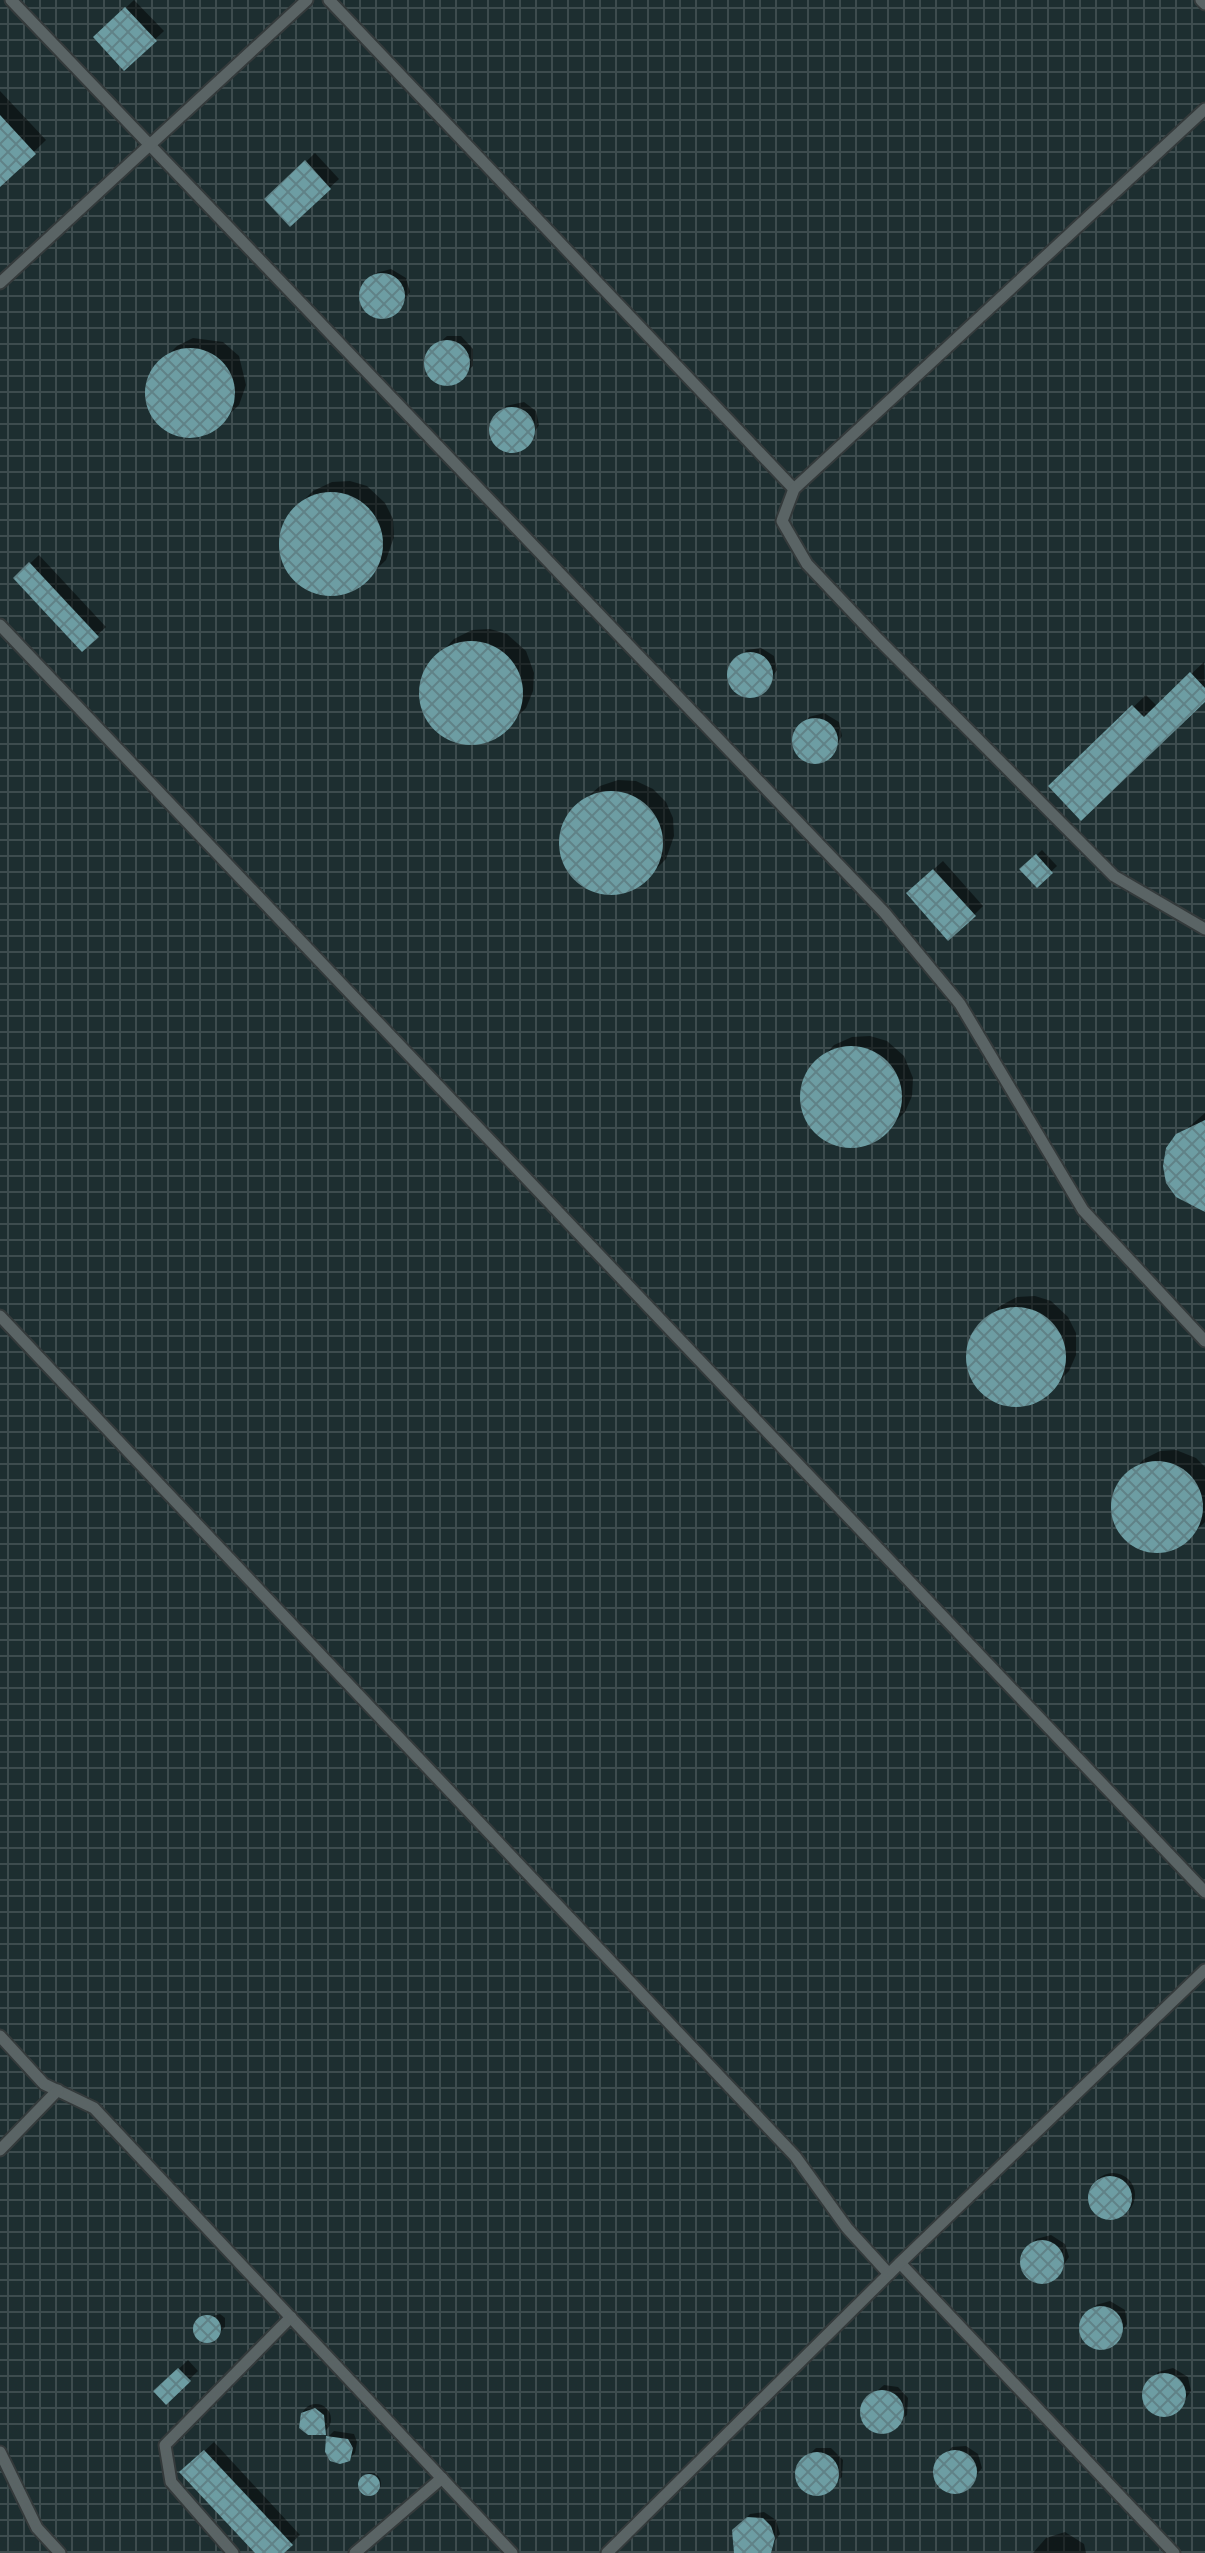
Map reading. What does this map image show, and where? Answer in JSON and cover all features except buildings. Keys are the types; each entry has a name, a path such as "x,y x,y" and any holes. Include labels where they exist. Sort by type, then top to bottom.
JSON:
{"lane":[{"path":"11,0 884,912 960,1004 1083,1210 1205,1341"},
{"path":"0,283 307,0"},
{"path":"329,0 794,489"},
{"path":"1201,0 1205,4"},
{"path":"1205,109 794,489 782,521 807,564 1114,876 1205,929"},
{"path":"0,625 1205,1892"},
{"path":"0,1316 795,2156 847,2228 889,2274"},
{"path":"607,2553 900,2263 1205,1970"},
{"path":"0,2036 44,2084 94,2108 512,2553"},
{"path":"0,2150 58,2090"},
{"path":"900,2263 1174,2553"},
{"path":"233,2553 171,2482 165,2445 291,2317"},
{"path":"0,2452 37,2528 60,2553"},
{"path":"355,2553 442,2478"}],"shaded area":[{"path":"0,0 1205,0 1205,2553 0,2553"}]}
